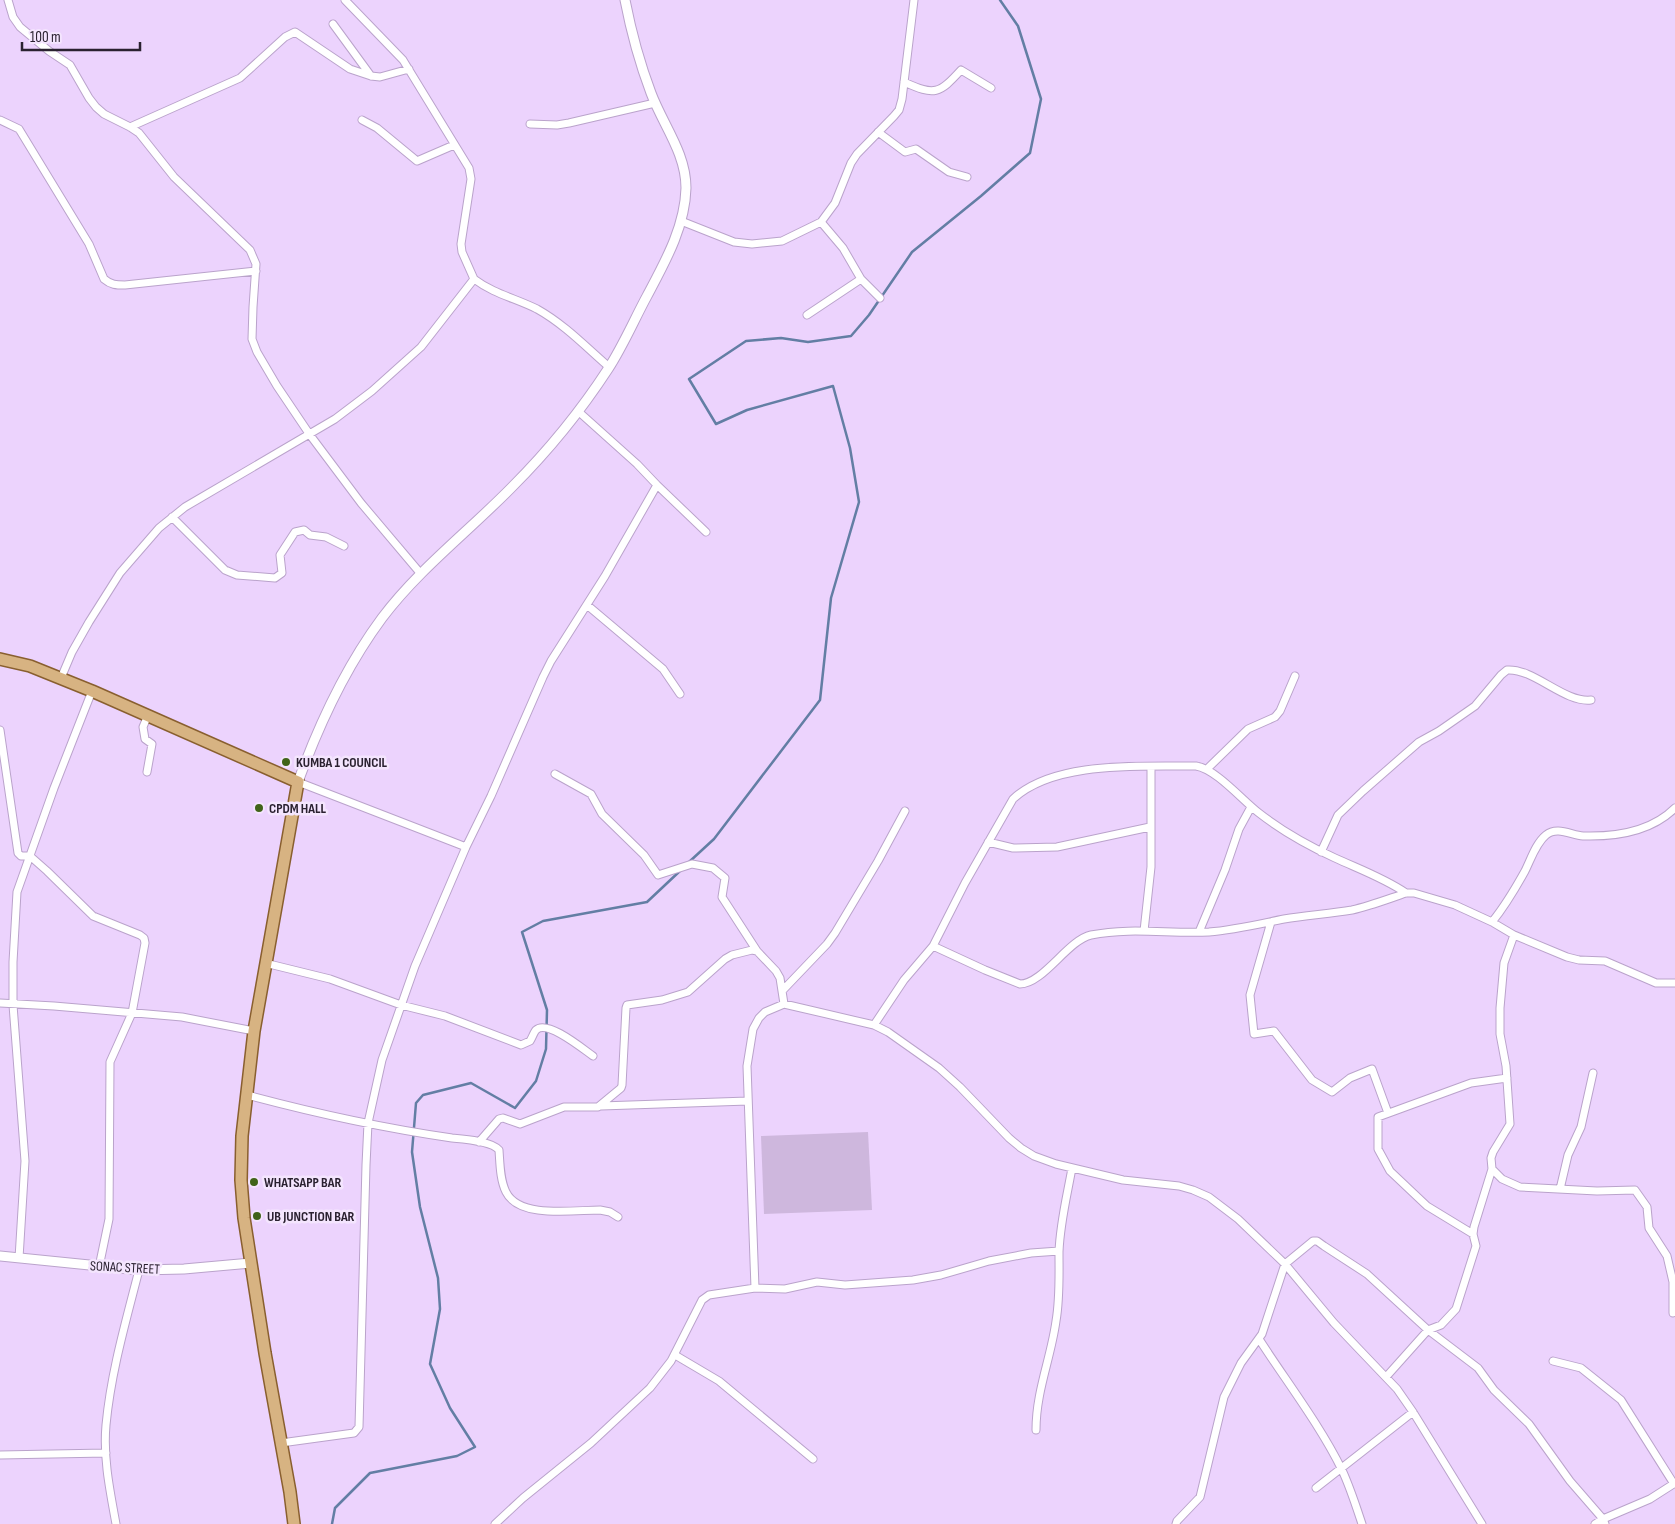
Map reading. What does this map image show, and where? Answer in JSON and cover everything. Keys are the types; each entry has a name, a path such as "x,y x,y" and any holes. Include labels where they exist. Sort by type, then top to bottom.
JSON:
{"main road":[{"path":"0,659 30,666 92,691 298,782 254,1031 242,1136 241,1180 244,1218 294,1524"}],"street":[{"path":"8,0 13,17 20,27 70,66 96,107 104,114 139,133 174,177 250,250 254,257 256,271 253,307 254,345 277,386 310,435 361,503 421,574"},
{"path":"345,0 403,60 469,168 471,179 461,244 462,252 474,279 494,292 546,314 609,367"},
{"path":"466,847 298,782 313,741 339,686 355,657 382,618 421,574 510,490 579,412 609,367 663,264 681,221 686,189 685,170 681,155 655,103 634,38 625,0"},
{"path":"681,221 734,242 752,244 782,241 821,222 835,203 851,163 899,110 914,0"},
{"path":"333,24 371,76"},
{"path":"130,127 240,78 284,37 295,32 350,69 371,76 380,77 409,69"},
{"path":"904,82 923,91 936,91 948,84 961,70 991,88"},
{"path":"530,124 557,125 569,123 655,103"},
{"path":"0,120 19,129 89,244 104,278 109,283 125,285 256,271"},
{"path":"362,120 377,128 417,161 454,145"},
{"path":"878,132 905,152 916,149 949,172 967,177"},
{"path":"821,222 843,248 861,279 880,298"},
{"path":"60,678 89,622 120,574 159,528 172,517 240,474 310,435 372,391 421,347 474,279"},
{"path":"807,315 861,279"},
{"path":"579,412 638,464 706,532"},
{"path":"281,1443 354,1433 359,1427 368,1123 382,1060 415,966 466,847 491,796 543,677 551,661 605,576 657,485"},
{"path":"172,517 225,570 237,575 275,578 282,573 280,555 295,532 304,530 310,535 326,537 344,546"},
{"path":"587,605 664,669 680,694"},
{"path":"1321,852 1338,815 1419,742 1439,731 1475,706 1507,670 1518,671 1574,698 1585,701 1591,700"},
{"path":"1207,769 1248,729 1275,717 1280,711 1295,676"},
{"path":"18,1258 25,1162 14,1005 13,962 17,892 92,691"},
{"path":"147,772 152,744 145,739 143,727 148,715"},
{"path":"0,730 18,851 21,856 30,856 93,916 144,938 144,948 132,1013 110,1062 109,1218 99,1267"},
{"path":"874,1026 904,980 933,946 965,882 1013,800 1023,790 1031,786 1067,774 1103,768 1196,766 1207,769 1260,814 1321,852 1389,882 1406,893"},
{"path":"1144,931 1151,867 1151,767"},
{"path":"555,774 591,794 602,814 644,855 658,874 692,864 713,868 725,878 722,897 757,951 776,971 783,990 784,1004"},
{"path":"1199,932 1222,877 1239,829 1251,807"},
{"path":"1492,922 1514,892 1539,843 1546,835 1557,830 1585,836 1621,834 1651,826 1661,821 1675,808"},
{"path":"783,990 827,944 835,933 905,811"},
{"path":"988,842 1013,848 1057,847 1150,827"},
{"path":"933,946 985,970 1024,984 1044,971 1084,937 1122,930 1199,932 1223,930 1351,910 1406,893 1414,893 1448,902 1492,922 1514,935 1567,957 1579,960 1605,961 1648,981 1675,983"},
{"path":"1271,922 1250,995 1254,1034 1274,1031 1312,1080 1332,1092 1350,1078 1372,1069 1388,1113"},
{"path":"1386,1377 1428,1330 1441,1325 1456,1309 1476,1246 1473,1234 1474,1227 1481,1199 1492,1169 1491,1158 1510,1124 1507,1078 1501,1039 1500,997 1504,963 1514,935"},
{"path":"601,1106 622,1085 627,1005 662,1000 688,992 725,959 750,950 757,951"},
{"path":"266,963 330,979 402,1005 444,1016 521,1045 530,1041 536,1030 540,1028 553,1030 564,1035 593,1056"},
{"path":"0,1004 54,1006 182,1017 254,1031"},
{"path":"755,1288 748,1101 748,1066 753,1029 758,1018 765,1012 784,1004 874,1026 888,1032 939,1068 1009,1138 1034,1156 1072,1168 1123,1180 1179,1186 1193,1190 1209,1197 1238,1219 1285,1264 1334,1323 1397,1389 1414,1412 1482,1524"},
{"path":"1560,1189 1568,1155 1581,1127 1593,1073"},
{"path":"1473,1234 1427,1206 1390,1171 1378,1149 1378,1117 1471,1083 1507,1078"},
{"path":"247,1095 314,1113 424,1134 479,1142 498,1148 502,1182 510,1199 517,1205 538,1210 600,1210 610,1212 618,1217"},
{"path":"479,1142 498,1120 503,1118 520,1124 564,1107 596,1108 601,1106 748,1101"},
{"path":"1036,1430 1041,1383 1056,1320 1064,1206 1072,1168"},
{"path":"1492,1169 1502,1179 1516,1186 1597,1191 1635,1190 1647,1207 1649,1228 1667,1256 1673,1282 1672,1313"},
{"path":"1176,1524 1200,1497 1224,1397 1241,1363 1259,1339 1285,1264 1310,1242 1317,1241 1367,1274 1428,1330 1478,1368 1494,1390 1529,1424 1570,1481 1604,1521"},
{"path":"495,1524 523,1498 590,1443 650,1388 672,1361 702,1300 709,1295 755,1288 785,1289 817,1282 845,1285 913,1280 941,1276 989,1261 1032,1253 1060,1251"},
{"name":"SONAC STREET","path":"0,1256 139,1270 184,1269 251,1263"},
{"path":"116,1524 109,1483 106,1426 114,1368 139,1270"},
{"path":"1259,1339 1306,1410 1341,1468 1349,1485 1362,1524"},
{"path":"675,1355 719,1381 813,1459"},
{"path":"1553,1361 1580,1368 1620,1400 1675,1484 1650,1499 1595,1524"},
{"path":"1316,1488 1414,1412"},
{"path":"0,1455 106,1453"}],"shaded area":[{"path":"868,1132 872,1210 764,1214 761,1136"}],"waterway":[{"path":"689,862 714,839 820,700 831,598 859,502 850,448 833,386 747,410 716,424 689,379 746,341 781,338 808,342 851,336 869,315 912,252 1030,153 1041,99 1018,26 1000,0"},
{"path":"332,1524 335,1508 370,1473 457,1456 475,1447 450,1408 430,1364 440,1309 438,1278 420,1207 412,1152 416,1103 423,1095 471,1083 515,1108 536,1081 546,1049 547,1010 522,932 543,921 647,902 681,870"}],"place":[{"name":"KUMBA 1 COUNCIL","path":"286,762"},
{"name":"CPDM HALL","path":"259,808"},
{"name":"WHATSAPP BAR","path":"254,1182"},
{"name":"UB JUNCTION BAR","path":"257,1216"}]}
